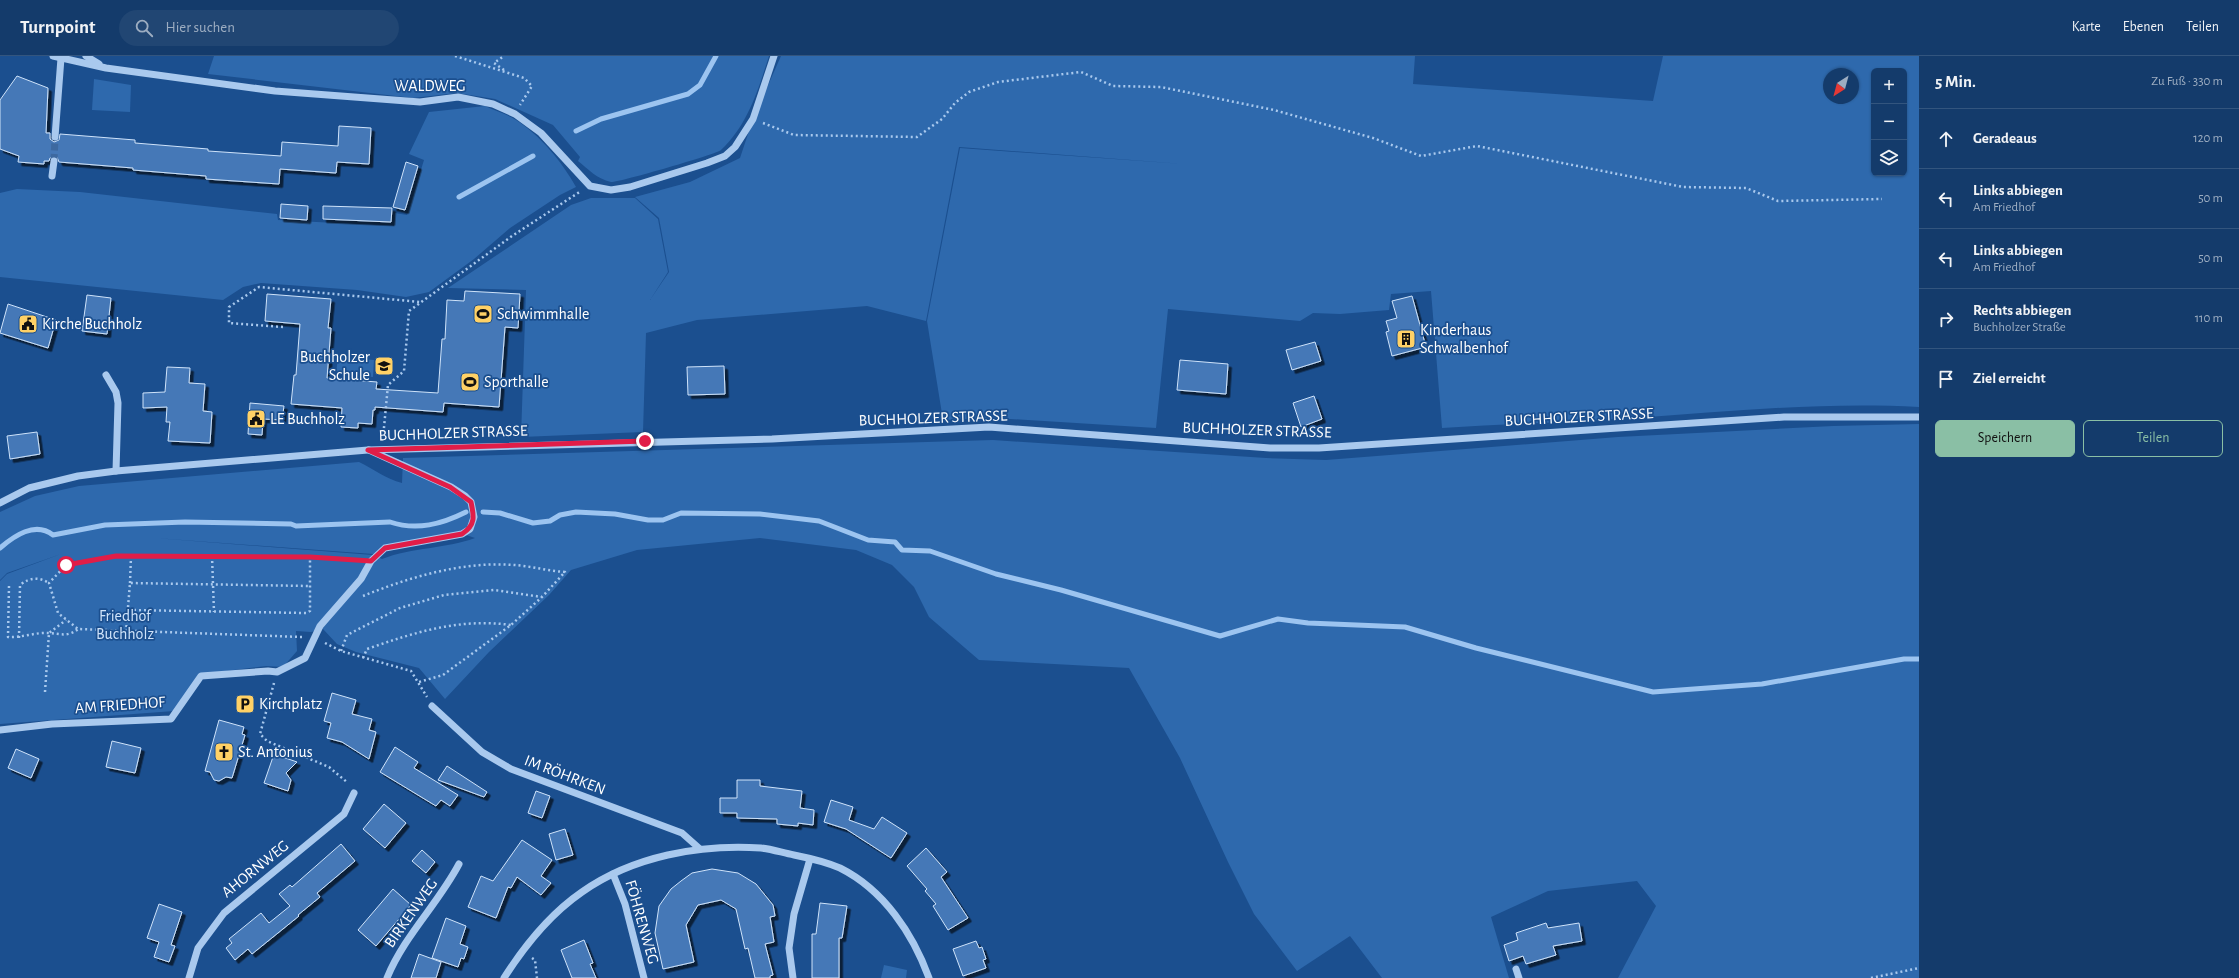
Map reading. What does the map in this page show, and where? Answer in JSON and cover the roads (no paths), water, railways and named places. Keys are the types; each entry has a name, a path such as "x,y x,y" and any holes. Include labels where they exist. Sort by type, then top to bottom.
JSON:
{"street":[{"name":"WALDWEG","path":"53,56 106,68 275,90 420,102 458,97 493,104 515,114 555,147 590,186 611,190 630,187 707,164 725,156 735,147 753,119 774,56"},
{"name":"WALDWEG","path":"86,56 106,68"},
{"path":"55,137 61,58"},
{"path":"52,176 54,161"},
{"path":"106,375 116,392 118,403 116,470"},
{"name":"BUCHHOLZER STRASSE","path":"0,503 29,488 78,476 116,470 368,450 772,439 989,427 1270,448 1319,448 1784,418 1919,417"},
{"name":"AM FRIEDHOF","path":"0,730 52,724 171,719 202,676 268,671 277,672 305,658 320,626 361,579 371,561 385,548 462,534 470,529 474,517 471,502 450,487 368,450"},
{"name":"IM RÖHRKEN","path":"432,706 482,752 511,769 682,833 700,850"},
{"name":"AHORNWEG","path":"189,978 198,948 224,913 344,814 354,793"},
{"path":"504,978 523,949 550,919 582,892 613,874 658,857 700,850 762,848 810,859 840,868 865,885 900,919 920,953 929,978"},
{"path":"792,978 789,948 794,914 810,859"},
{"name":"BIRKENWEG","path":"388,978 404,944 449,884 459,864"},
{"name":"FÖHRENWEG","path":"613,874 629,917 644,978"},
{"path":"1516,969 1519,978"}],"waterway":[{"path":"576,131 601,119 688,94 700,85 716,56"},
{"path":"459,197 533,156"},
{"path":"0,548 18,535 39,529 53,535 105,525 185,522 291,524 296,526 390,522 400,525 420,526 439,523 466,512"},
{"path":"483,512 500,513 533,523 550,521 560,515 576,512 615,514 648,520 663,520 681,513 760,514 819,521 868,540 895,542 902,550 930,551 996,574 1061,590 1220,636 1278,619 1308,623 1405,627 1476,648 1653,692 1762,684 1904,659 1919,659"}],"tunnel":[{"path":"54,161 55,137"}],"place":[{"name":"Schwimmhalle","path":"483,314"},
{"name":"Kirche Buchholz","path":"28,324"},
{"name":"Kinderhaus Schwalbenhof","path":"1406,339"},
{"name":"Buchholzer Schule","path":"384,366"},
{"name":"Sporthalle","path":"470,382"},
{"name":"LE Buchholz","path":"256,419"},
{"name":"Kirchplatz","path":"245,704"},
{"name":"St. Antonius","path":"224,752"}],"park label":[{"name":"Friedhof Buchholz","path":"125,625"}]}
